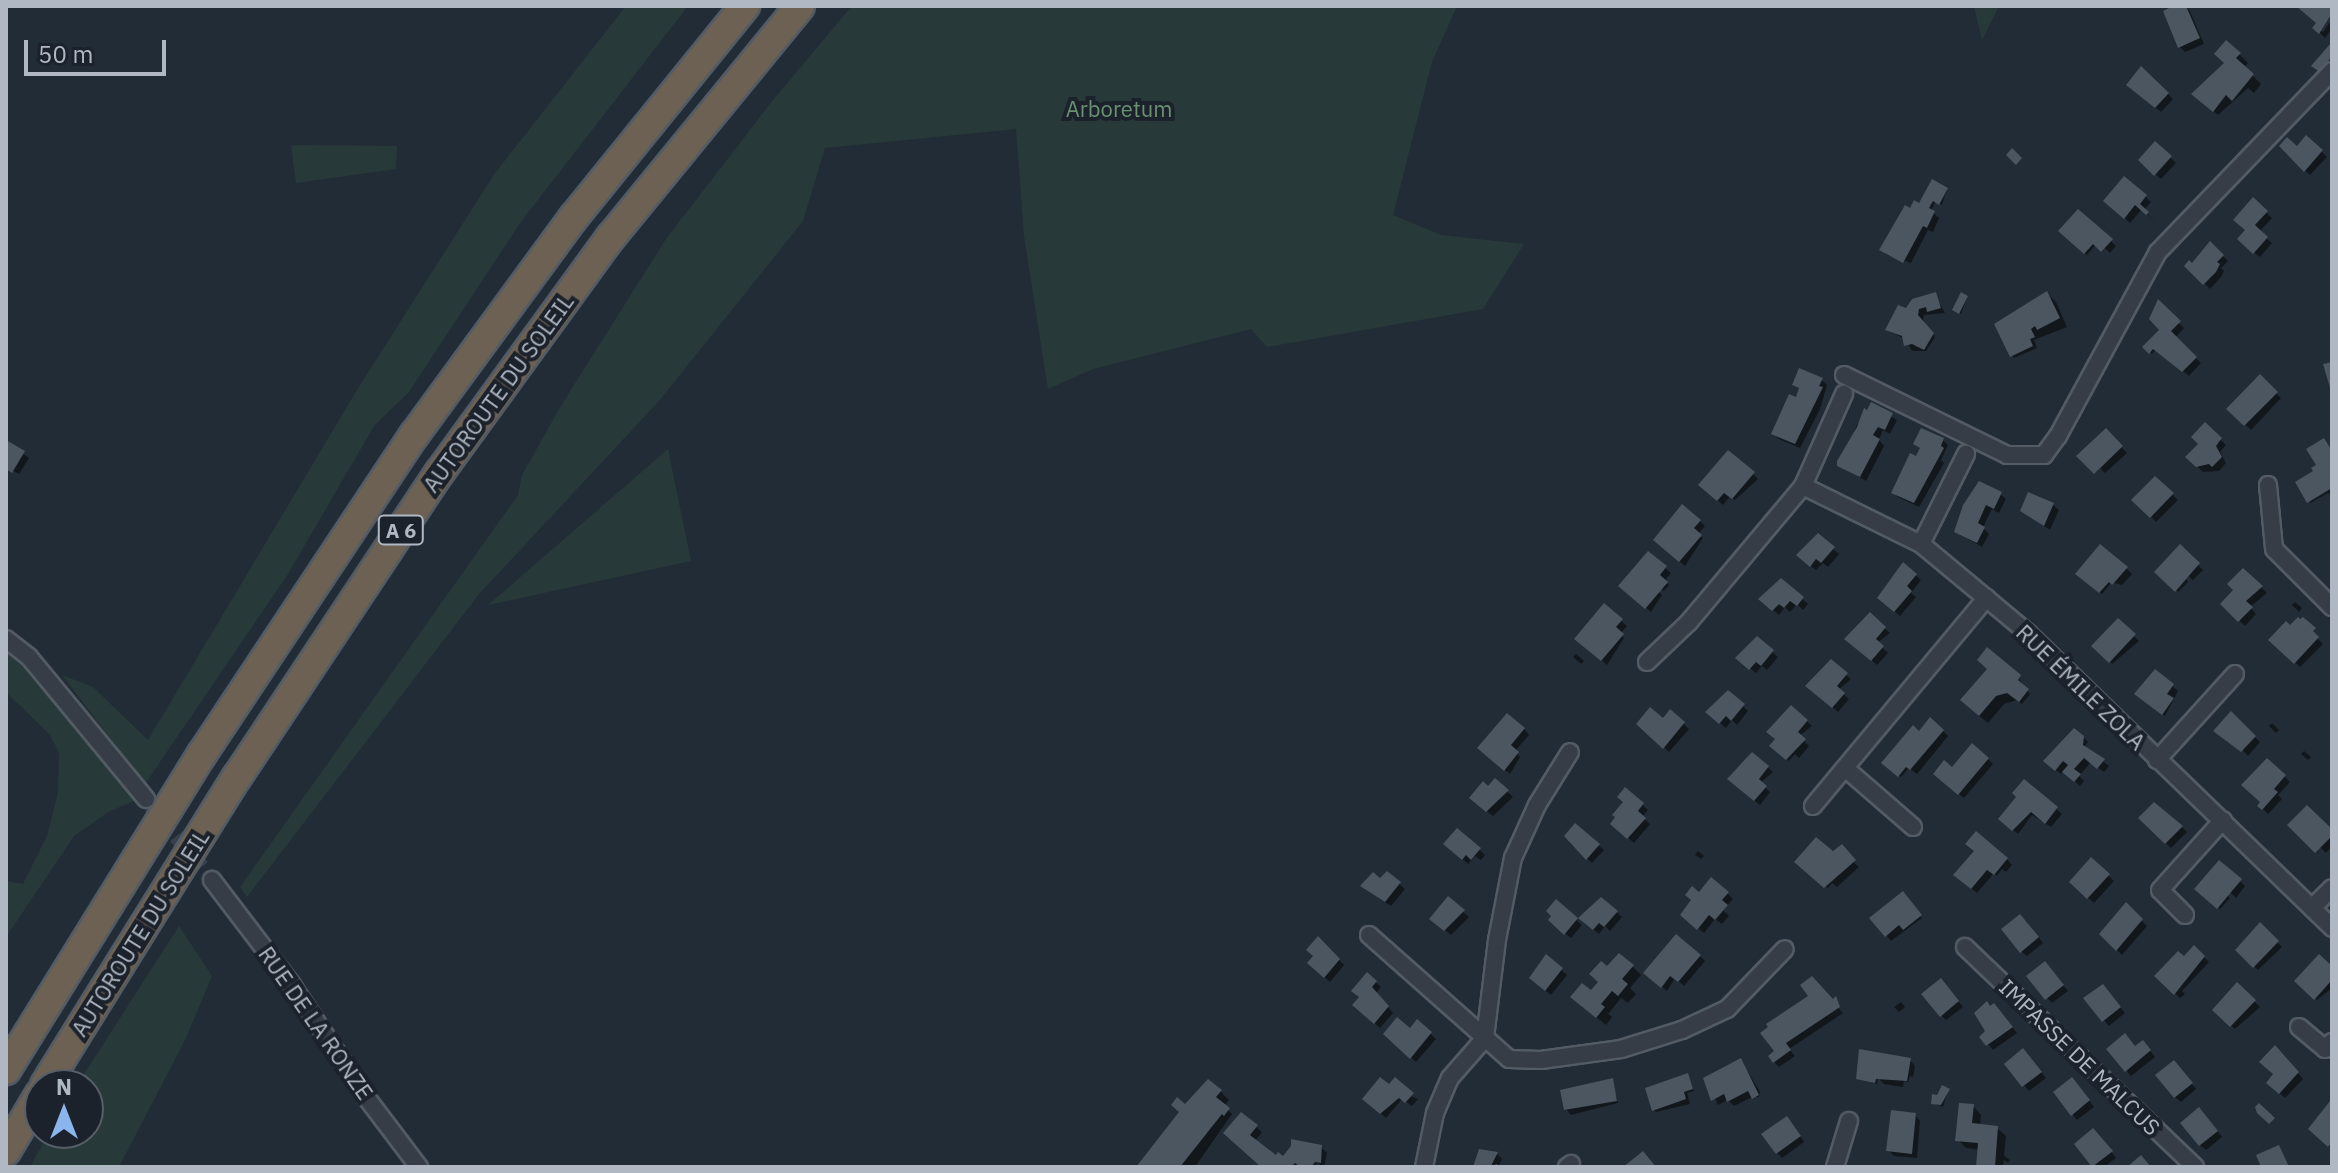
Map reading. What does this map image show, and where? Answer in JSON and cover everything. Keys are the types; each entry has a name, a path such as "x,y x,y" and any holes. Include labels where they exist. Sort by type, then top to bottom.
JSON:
{"highway":[{"name":"AUTOROUTE DU SOLEIL","path":"6,1070 202,754 415,434 574,217 745,6"},
{"name":"AUTOROUTE DU SOLEIL","path":"55,1069 237,777 440,472 611,237 800,6"},
{"path":"6,1151 24,1121"}],"street":[{"path":"1844,375 2007,455 2044,455 2058,436 2158,252 2332,71"},
{"path":"1647,662 1689,622 1803,486 1844,394"},
{"path":"1921,544 1966,454"},
{"path":"2268,485 2274,549 2332,607"},
{"name":"RUE ÉMILE ZOLA","path":"1803,486 1921,544 2028,633 2332,928"},
{"path":"1813,806 1986,598"},
{"path":"6,639 39,669 146,799"},
{"path":"2157,760 2235,674"},
{"path":"1424,1167 1435,1113 1450,1078 1485,1038 1497,940 1513,858 1537,805 1570,752"},
{"path":"1845,768 1913,827"},
{"path":"2185,915 2160,890 2223,820"},
{"name":"RUE DE LA RONZE","path":"212,880 292,985 366,1097 419,1167"},
{"path":"2312,908 2332,888"},
{"path":"1369,935 1509,1059 1541,1060 1621,1049 1682,1030 1727,1009 1785,949"},
{"name":"IMPASSE DE MALCUS","path":"1965,947 2195,1167"},
{"path":"2299,1027 2325,1049 2332,1042"},
{"path":"1835,1167 1849,1121"}],"green space":[{"path":"626,6 688,6 520,223 409,392 374,426 288,574 145,784 62,675 93,687 148,740 357,390 495,173"},
{"name":"Arboretum","path":"852,6 1457,6 1432,62 1393,215 1441,235 1524,244 1483,309 1267,347 1251,329 1093,369 1048,389 1024,236 1016,129 825,148 803,221 659,401 479,594 247,897 240,887 518,495 522,475 562,404 666,239 773,100"},
{"path":"1974,6 1999,6 1982,40"},
{"path":"291,145 397,146 396,169 296,183"},
{"path":"668,449 691,561 488,605"},
{"path":"6,648 41,683 134,801 108,812 74,836 6,937 6,881 23,884 47,836 58,793 59,752 50,735 6,692"},
{"path":"179,926 212,976 186,1038 119,1167 30,1167 40,1149 104,1149 104,1069 87,1069"}],"building":[{"path":"2173,6 2186,6 2200,38 2178,48 2163,11"},
{"path":"2296,6 2332,6 2332,13 2319,34 2312,28 2316,23"},
{"path":"2226,40 2241,53 2236,58 2254,74 2232,101 2226,95 2213,112 2191,94 2224,63 2214,54"},
{"path":"2330,44 2332,56 2320,72 2311,66"},
{"path":"2141,66 2169,93 2155,108 2126,85"},
{"path":"2306,135 2323,150 2304,172 2279,146 2287,137 2297,146"},
{"path":"2155,141 2172,156 2154,176 2138,160"},
{"path":"2012,148 2022,158 2016,165 2006,155"},
{"path":"2124,176 2147,195 2140,204 2149,212 2146,215 2135,205 2124,219 2103,201"},
{"path":"1932,179 1948,188 1939,205 1933,201 1929,208 1935,211 1927,228 1923,226 1903,263 1879,250 1905,205 1910,208 1914,200 1919,203"},
{"path":"2253,197 2268,211 2255,225 2268,237 2253,254 2237,239 2245,230 2233,220"},
{"path":"2078,209 2113,239 2101,252 2093,244 2084,254 2058,231"},
{"path":"2210,241 2224,255 2217,262 2220,264 2216,272 2203,285 2184,266 2189,260 2192,263"},
{"path":"2047,291 2060,318 2037,330 2035,326 2031,329 2035,337 2030,339 2033,346 2010,357 1994,324"},
{"path":"1936,292 1941,308 1927,312 1926,307 1919,309 1918,315 1934,333 1924,350 1912,344 1904,346 1902,336 1885,330 1898,305 1906,308 1912,299"},
{"path":"1961,292 1968,296 1959,314 1952,310"},
{"path":"2158,299 2181,321 2171,331 2197,357 2182,372 2153,349 2149,354 2142,347 2159,330 2149,319"},
{"path":"2332,362 2332,391 2331,391 2323,364"},
{"path":"1799,368 1823,378 1819,386 1823,387 1795,444 1771,434 1789,394 1796,397 1799,388 1792,385"},
{"path":"2260,374 2278,392 2244,426 2226,409"},
{"path":"1871,402 1893,413 1885,430 1878,427 1873,435 1880,439 1860,477 1837,466 1837,461 1864,408 1867,410"},
{"path":"2205,422 2222,438 2216,446 2222,457 2212,467 2209,464 2196,467 2185,457 2198,444 2191,437"},
{"path":"1921,428 1944,438 1941,446 1944,448 1914,503 1891,493 1910,453 1916,456 1920,448 1913,444"},
{"path":"2106,428 2123,446 2094,474 2076,456"},
{"path":"2324,438 2332,451 2332,488 2307,503 2295,482 2313,471 2311,468 2316,465 2306,449"},
{"path":"6,440 25,451 12,473 6,469"},
{"path":"1728,450 1755,472 1732,499 1724,493 1717,501 1698,485"},
{"path":"2155,476 2174,493 2150,518 2131,500"},
{"path":"1979,481 2002,492 1994,509 1986,505 1978,523 1985,527 1977,543 1954,532 1963,505"},
{"path":"2028,492 2054,503 2044,526 2020,511"},
{"path":"1682,504 1701,520 1694,528 1702,535 1679,562 1653,540"},
{"path":"1818,533 1835,547 1821,563 1816,559 1810,567 1796,555"},
{"path":"2100,544 2128,567 2112,585 2109,582 2099,593 2075,574"},
{"path":"2180,544 2200,563 2175,592 2154,572"},
{"path":"1648,551 1667,566 1660,575 1668,582 1645,609 1618,586"},
{"path":"1903,562 1917,574 1907,586 1912,591 1894,612 1877,598"},
{"path":"2243,568 2263,586 2246,601 2253,607 2238,622 2220,604 2233,590 2227,584"},
{"path":"1781,578 1804,597 1797,606 1790,601 1784,608 1779,604 1772,611 1758,599"},
{"path":"1604,603 1623,619 1616,627 1624,634 1601,661 1574,639"},
{"path":"1870,612 1886,627 1876,639 1884,646 1871,661 1844,639"},
{"path":"2298,617 2303,617 2316,628 2313,631 2319,637 2294,664 2268,640 2286,621 2290,625"},
{"path":"2118,618 2136,634 2109,663 2091,646"},
{"path":"1757,636 1774,650 1761,666 1756,662 1749,670 1735,658"},
{"path":"1987,647 2021,675 2018,680 2029,689 2019,702 2007,693 1996,696 1979,716 1960,700 1987,669 1977,660"},
{"path":"1831,659 1848,673 1837,686 1845,693 1832,708 1805,686"},
{"path":"2155,669 2174,684 2167,694 2174,698 2162,715 2134,694"},
{"path":"1728,690 1745,704 1731,721 1726,716 1719,724 1705,712"},
{"path":"1791,705 1808,720 1798,732 1806,739 1786,760 1769,746 1775,739 1766,732"},
{"path":"1650,707 1663,718 1670,709 1685,722 1663,749 1636,724"},
{"path":"2231,711 2256,736 2241,752 2213,731"},
{"path":"1507,713 1525,728 1511,745 1519,752 1504,771 1477,748"},
{"path":"1930,717 1944,730 1910,770 1906,767 1898,777 1881,763 1913,725 1919,731"},
{"path":"2074,728 2084,736 2083,745 2105,759 2097,769 2084,758 2074,769 2081,774 2074,782 2062,772 2068,765 2063,761 2055,771 2043,761"},
{"path":"1972,743 1989,758 1958,795 1933,774 1944,760 1952,767"},
{"path":"1752,752 1769,766 1759,779 1767,786 1754,801 1727,779"},
{"path":"2267,758 2286,775 2274,789 2278,792 2262,810 2257,806 2260,802 2241,785"},
{"path":"1495,778 1509,790 1486,812 1469,798 1483,781 1488,786"},
{"path":"2024,779 2058,807 2045,824 2031,812 2012,831 1998,819 2016,797 2012,793"},
{"path":"1625,787 1644,803 1638,811 1646,818 1627,839 1610,824 1615,817 1612,815 1623,802 1617,797"},
{"path":"2154,802 2183,826 2165,844 2138,818"},
{"path":"2307,805 2332,829 2332,836 2315,853 2287,825"},
{"path":"1575,823 1600,844 1586,860 1564,836"},
{"path":"1457,828 1481,848 1471,860 1466,855 1462,860 1443,844"},
{"path":"1976,831 2008,858 1994,875 1987,870 1971,889 1953,875 1974,851 1965,844"},
{"path":"1816,837 1833,851 1842,844 1856,860 1824,888 1794,862"},
{"path":"2091,857 2110,874 2087,899 2069,882"},
{"path":"2219,860 2242,879 2217,909 2194,889"},
{"path":"1387,871 1401,882 1385,902 1360,886 1373,872 1380,878"},
{"path":"1711,877 1729,892 1722,900 1728,905 1715,920 1709,915 1697,930 1680,915 1691,900 1685,895 1692,886 1699,892"},
{"path":"1903,891 1922,915 1903,930 1899,925 1885,937 1869,918"},
{"path":"1448,896 1465,910 1444,931 1429,919"},
{"path":"1601,897 1618,911 1604,927 1599,923 1593,930 1578,918"},
{"path":"1556,899 1578,918 1564,935 1548,920 1551,916 1546,911"},
{"path":"2126,902 2143,919 2116,951 2099,934"},
{"path":"2020,914 2039,937 2020,953 2001,929"},
{"path":"2260,922 2279,941 2253,968 2235,950"},
{"path":"1676,934 1701,955 1678,982 1670,976 1661,988 1643,973"},
{"path":"1318,936 1340,959 1324,978 1307,963 1313,956 1306,950"},
{"path":"2194,945 2205,956 2174,995 2154,976 2178,951 2184,956"},
{"path":"1619,953 1634,965 1622,979 1628,984 1618,996 1612,991 1601,1004 1605,1007 1596,1018 1570,997 1582,983 1591,990 1598,982 1589,974 1601,961 1607,966"},
{"path":"1546,954 1563,968 1545,991 1529,978"},
{"path":"2319,954 2332,966 2332,980 2314,1000 2294,981"},
{"path":"2045,961 2064,985 2045,1000 2026,976"},
{"path":"1367,972 1377,981 1372,987 1389,1006 1374,1024 1352,1005 1359,997 1351,991"},
{"path":"1812,976 1833,999 1836,996 1840,1007 1786,1043 1791,1050 1773,1063 1768,1056 1774,1051 1760,1033 1768,1027 1766,1024 1808,996 1800,985"},
{"path":"1941,978 1959,1001 1940,1017 1921,994"},
{"path":"2237,982 2256,1000 2230,1027 2212,1010"},
{"path":"2103,984 2121,1007 2102,1022 2083,998"},
{"path":"1987,1001 1990,1006 1994,1003 2013,1027 1986,1046 1979,1037 1985,1031 1974,1013"},
{"path":"1397,1017 1410,1028 1417,1019 1432,1032 1410,1059 1383,1034"},
{"path":"2125,1033 2135,1046 2143,1040 2151,1050 2125,1072 2106,1049"},
{"path":"2275,1045 2299,1072 2279,1094 2266,1083 2273,1074 2259,1062"},
{"path":"2023,1048 2042,1072 2022,1087 2004,1064"},
{"path":"1859,1049 1911,1058 1907,1081 1876,1079 1875,1083 1856,1079"},
{"path":"1741,1058 1759,1095 1752,1099 1748,1091 1727,1102 1724,1094 1711,1101 1703,1078"},
{"path":"2174,1060 2193,1083 2174,1098 2155,1075"},
{"path":"1688,1073 1693,1089 1684,1092 1686,1099 1652,1111 1645,1088"},
{"path":"1380,1077 1389,1084 1395,1077 1414,1093 1405,1103 1399,1098 1380,1114 1362,1099"},
{"path":"2072,1077 2090,1100 2071,1116 2053,1092"},
{"path":"1613,1078 1617,1101 1564,1110 1560,1090"},
{"path":"1208,1079 1222,1090 1216,1097 1230,1108 1224,1116 1222,1114 1180,1167 1136,1167 1179,1112 1171,1105 1177,1097 1185,1104"},
{"path":"1942,1085 1950,1089 1941,1105 1931,1104 1932,1094 1937,1095"},
{"path":"2330,1101 2332,1142 2328,1147 2308,1129"},
{"path":"1959,1103 1974,1104 1972,1123 1998,1126 1995,1167 1976,1167 1978,1143 1955,1141"},
{"path":"2259,1103 2275,1118 2269,1124 2257,1113 2255,1107"},
{"path":"2199,1107 2218,1131 2199,1146 2180,1123"},
{"path":"1891,1110 1916,1113 1912,1154 1886,1151"},
{"path":"1241,1112 1258,1125 1250,1135 1276,1155 1278,1152 1283,1156 1291,1146 1291,1139 1322,1145 1321,1163 1315,1162 1311,1167 1300,1167 1295,1163 1291,1167 1261,1167 1223,1133"},
{"path":"1787,1116 1801,1136 1776,1154 1761,1134"},
{"path":"2093,1128 2113,1151 2092,1167 2074,1144"},
{"path":"2279,1145 2289,1167 2261,1167 2256,1155"},
{"path":"1479,1149 1498,1152 1491,1166 1497,1164 1498,1167 1473,1167"},
{"path":"1643,1151 1656,1167 1623,1167"},
{"path":"2141,1155 2151,1167 2127,1167"}],"tunnel":[{"path":"146,799 212,880"}]}
